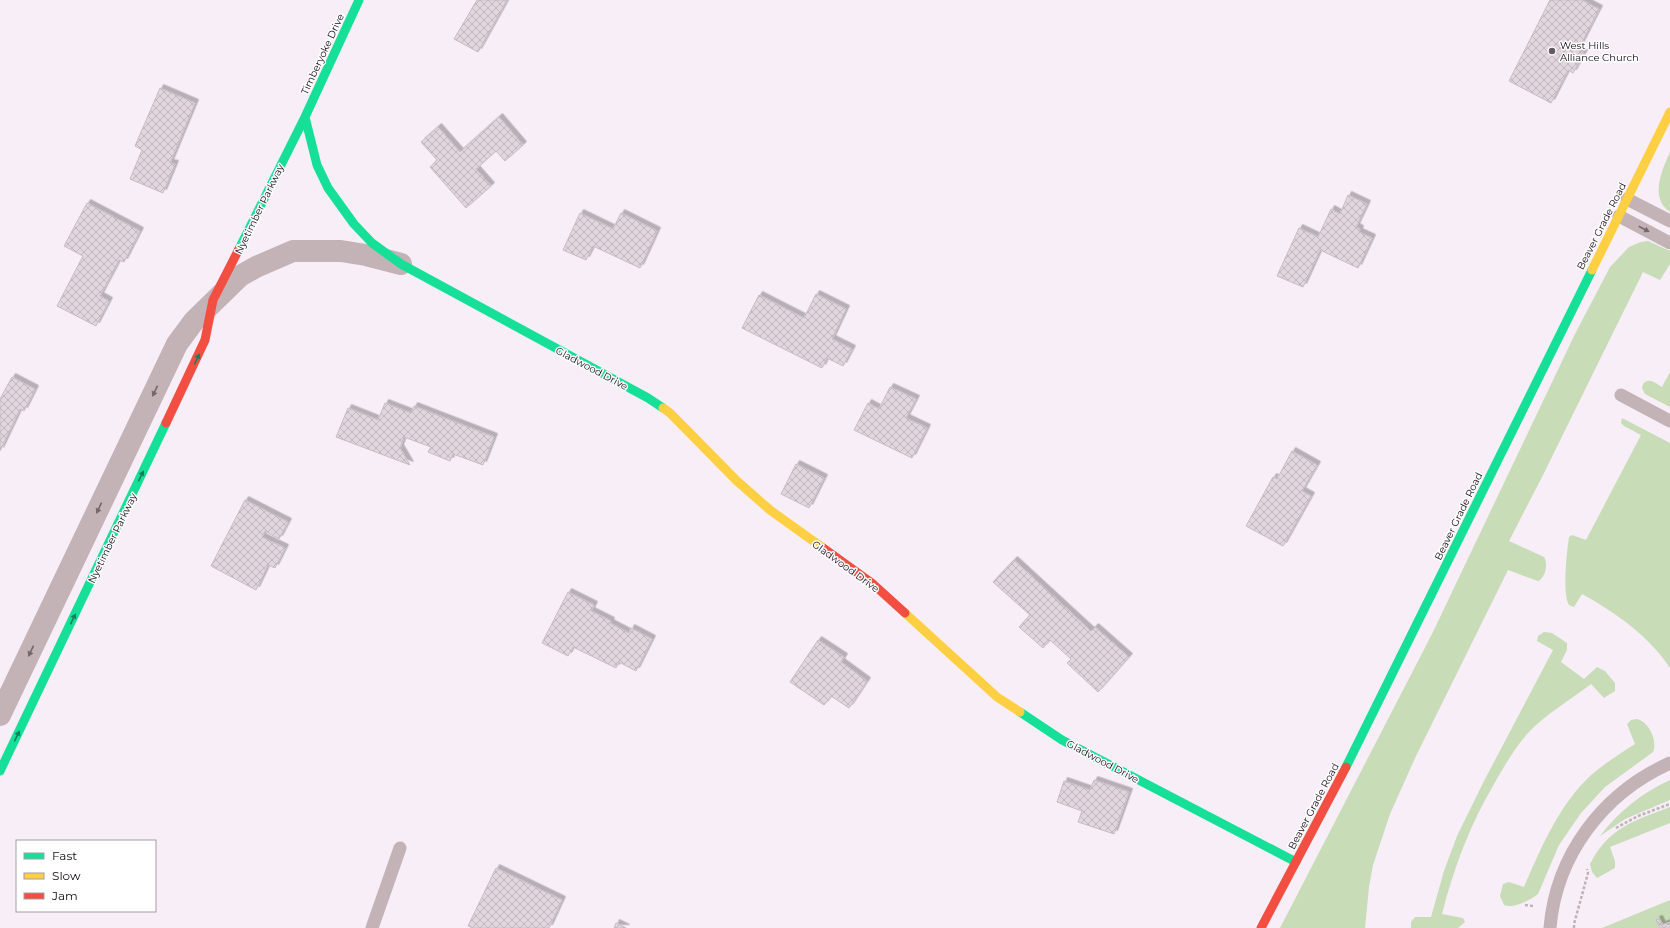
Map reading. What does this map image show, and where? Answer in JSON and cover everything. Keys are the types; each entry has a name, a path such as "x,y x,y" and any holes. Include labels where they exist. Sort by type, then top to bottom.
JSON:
{"street":[{"name":"Timberyoke Drive","path":"305,117 359,0"},
{"name":"Beaver Grade Road","path":"1261,928 1359,742 1670,112"},
{"name":"Gladwood Drive","path":"305,117 317,165 328,188 354,224 372,243 401,264 648,398 670,413 737,481 770,510 873,584 997,697 1029,720 1062,740 1296,862"},
{"name":"Nyetimber Parkway","path":"0,771 200,352 205,340 214,300 305,117"},
{"name":"Gladwood Drive","path":"214,300 240,276 256,267 293,251 341,251 401,264"},
{"name":"Nyetimber Parkway","path":"0,715 177,344 194,321 214,300"}],"lane":[{"path":"1627,199 1670,221"},
{"path":"1618,216 1670,243"},
{"path":"1621,395 1670,421"},
{"path":"1550,928 1552,910 1558,885 1566,864 1581,837 1598,814 1621,793 1670,763"},
{"path":"372,928 400,848"}],"path":[{"path":"1611,832 1638,816 1670,804"},
{"path":"1574,928 1588,873 1586,864"}],"green space":[{"path":"1670,152 1670,212 1660,199 1659,184"},
{"path":"1648,241 1670,251 1670,264 1660,280 1643,272 1509,541 1544,557 1546,570 1543,577 1538,581 1508,570 1416,756 1390,814 1373,865 1365,928 1280,928 1432,634 1575,334 1610,267 1629,247"},
{"path":"1670,372 1670,407 1645,394 1642,388 1643,384 1648,381 1654,382 1662,387"},
{"path":"1622,418 1670,443 1670,668 1662,656 1642,635 1619,617 1582,594 1574,607 1569,605 1567,599 1565,582 1569,537 1572,535 1586,540 1641,435 1624,426 1621,423"},
{"path":"1544,632 1552,633 1567,643 1567,650 1561,662 1584,679 1597,667 1605,671 1615,683 1615,691 1604,698 1591,684 1550,713 1528,733 1510,757 1485,799 1470,831 1452,880 1442,914 1463,918 1465,922 1458,928 1411,928 1411,922 1415,917 1431,917 1444,871 1457,836 1484,781 1553,650 1537,641 1538,636"},
{"path":"1637,719 1645,724 1651,732 1654,743 1653,752 1605,787 1581,813 1559,845 1538,894 1517,905 1504,905 1500,896 1503,884 1509,882 1524,887 1550,831 1575,792 1597,770 1635,744 1627,724 1631,720"},
{"path":"1670,780 1670,800 1625,819 1600,836 1623,811 1650,791"},
{"path":"1670,807 1670,823 1610,847 1615,861 1615,868 1597,878 1592,872 1590,864 1605,841 1614,833 1634,821"},
{"path":"1670,900 1670,922 1662,925 1659,919 1657,920 1660,928 1602,928"}],"building":[{"path":"477,0 507,0 478,52 454,39"},
{"name":"West Hills Alliance Church","path":"1550,0 1582,0 1599,9 1578,50 1584,53 1573,73 1568,70 1551,103 1509,81"},
{"path":"160,88 195,103 170,163 175,164 163,193 130,179 142,150 135,146"},
{"path":"499,117 523,145 505,161 496,151 476,169 491,186 466,208 430,167 437,160 421,142 438,127 460,152"},
{"path":"1348,195 1367,204 1356,227 1360,229 1359,232 1372,238 1358,268 1320,250 1303,287 1277,276 1299,228 1318,237 1331,209 1340,214"},
{"path":"87,203 140,231 124,262 119,260 100,296 109,301 96,326 57,306 83,256 64,246"},
{"path":"580,213 613,229 621,213 657,231 640,268 593,246 586,260 563,250"},
{"path":"816,294 846,309 832,339 852,349 843,366 827,358 822,368 742,328 759,295 804,318"},
{"path":"12,377 35,389 24,411 20,409 0,451 0,399"},
{"path":"890,387 916,399 906,418 927,428 912,458 854,430 868,403 879,409"},
{"path":"385,403 411,413 414,406 494,437 483,465 453,454 450,461 428,452 431,447 404,437 400,448 410,465 336,437 348,408 378,420"},
{"path":"1292,451 1317,465 1302,491 1311,496 1283,546 1246,526 1273,477 1277,479"},
{"path":"796,464 824,478 809,508 781,494"},
{"path":"245,500 288,522 279,539 265,531 262,537 285,548 275,568 268,565 256,590 211,566"},
{"path":"1014,560 1091,631 1095,627 1129,657 1098,692 1067,663 1071,659 1050,640 1043,648 1019,627 1030,615 993,582"},
{"path":"568,592 594,605 591,611 611,621 610,623 629,633 631,628 652,639 636,671 619,662 616,668 573,647 568,656 542,643"},
{"path":"818,640 844,657 841,662 867,681 849,708 831,696 824,705 790,682"},
{"path":"1094,780 1129,792 1114,834 1078,822 1082,811 1057,802 1064,781 1090,790"},
{"path":"496,868 562,900 549,928 473,928 468,926"},
{"path":"1659,919 1662,925 1670,922 1670,928 1660,928 1656,920"},
{"path":"616,923 626,928 614,928"}],"traffic: fast":[{"path":"239,249 305,117 359,0"},
{"path":"305,117 317,165 328,188 354,224 372,243 401,264 648,398 663,408"},
{"path":"1346,767 1592,270"},
{"path":"0,771 166,423"},
{"path":"1020,712 1062,740 1296,862"}],"traffic: slow":[{"path":"1592,270 1670,112"},
{"path":"663,408 670,413 737,481 770,510 823,548"},
{"path":"905,613 997,697 1020,712"}],"traffic: jam":[{"path":"166,423 205,340 213,300 239,249"},
{"path":"823,548 873,584 905,613"},
{"path":"1261,928 1346,767"}],"place":[{"name":"West Hills Alliance Church","path":"1552,51"}]}
